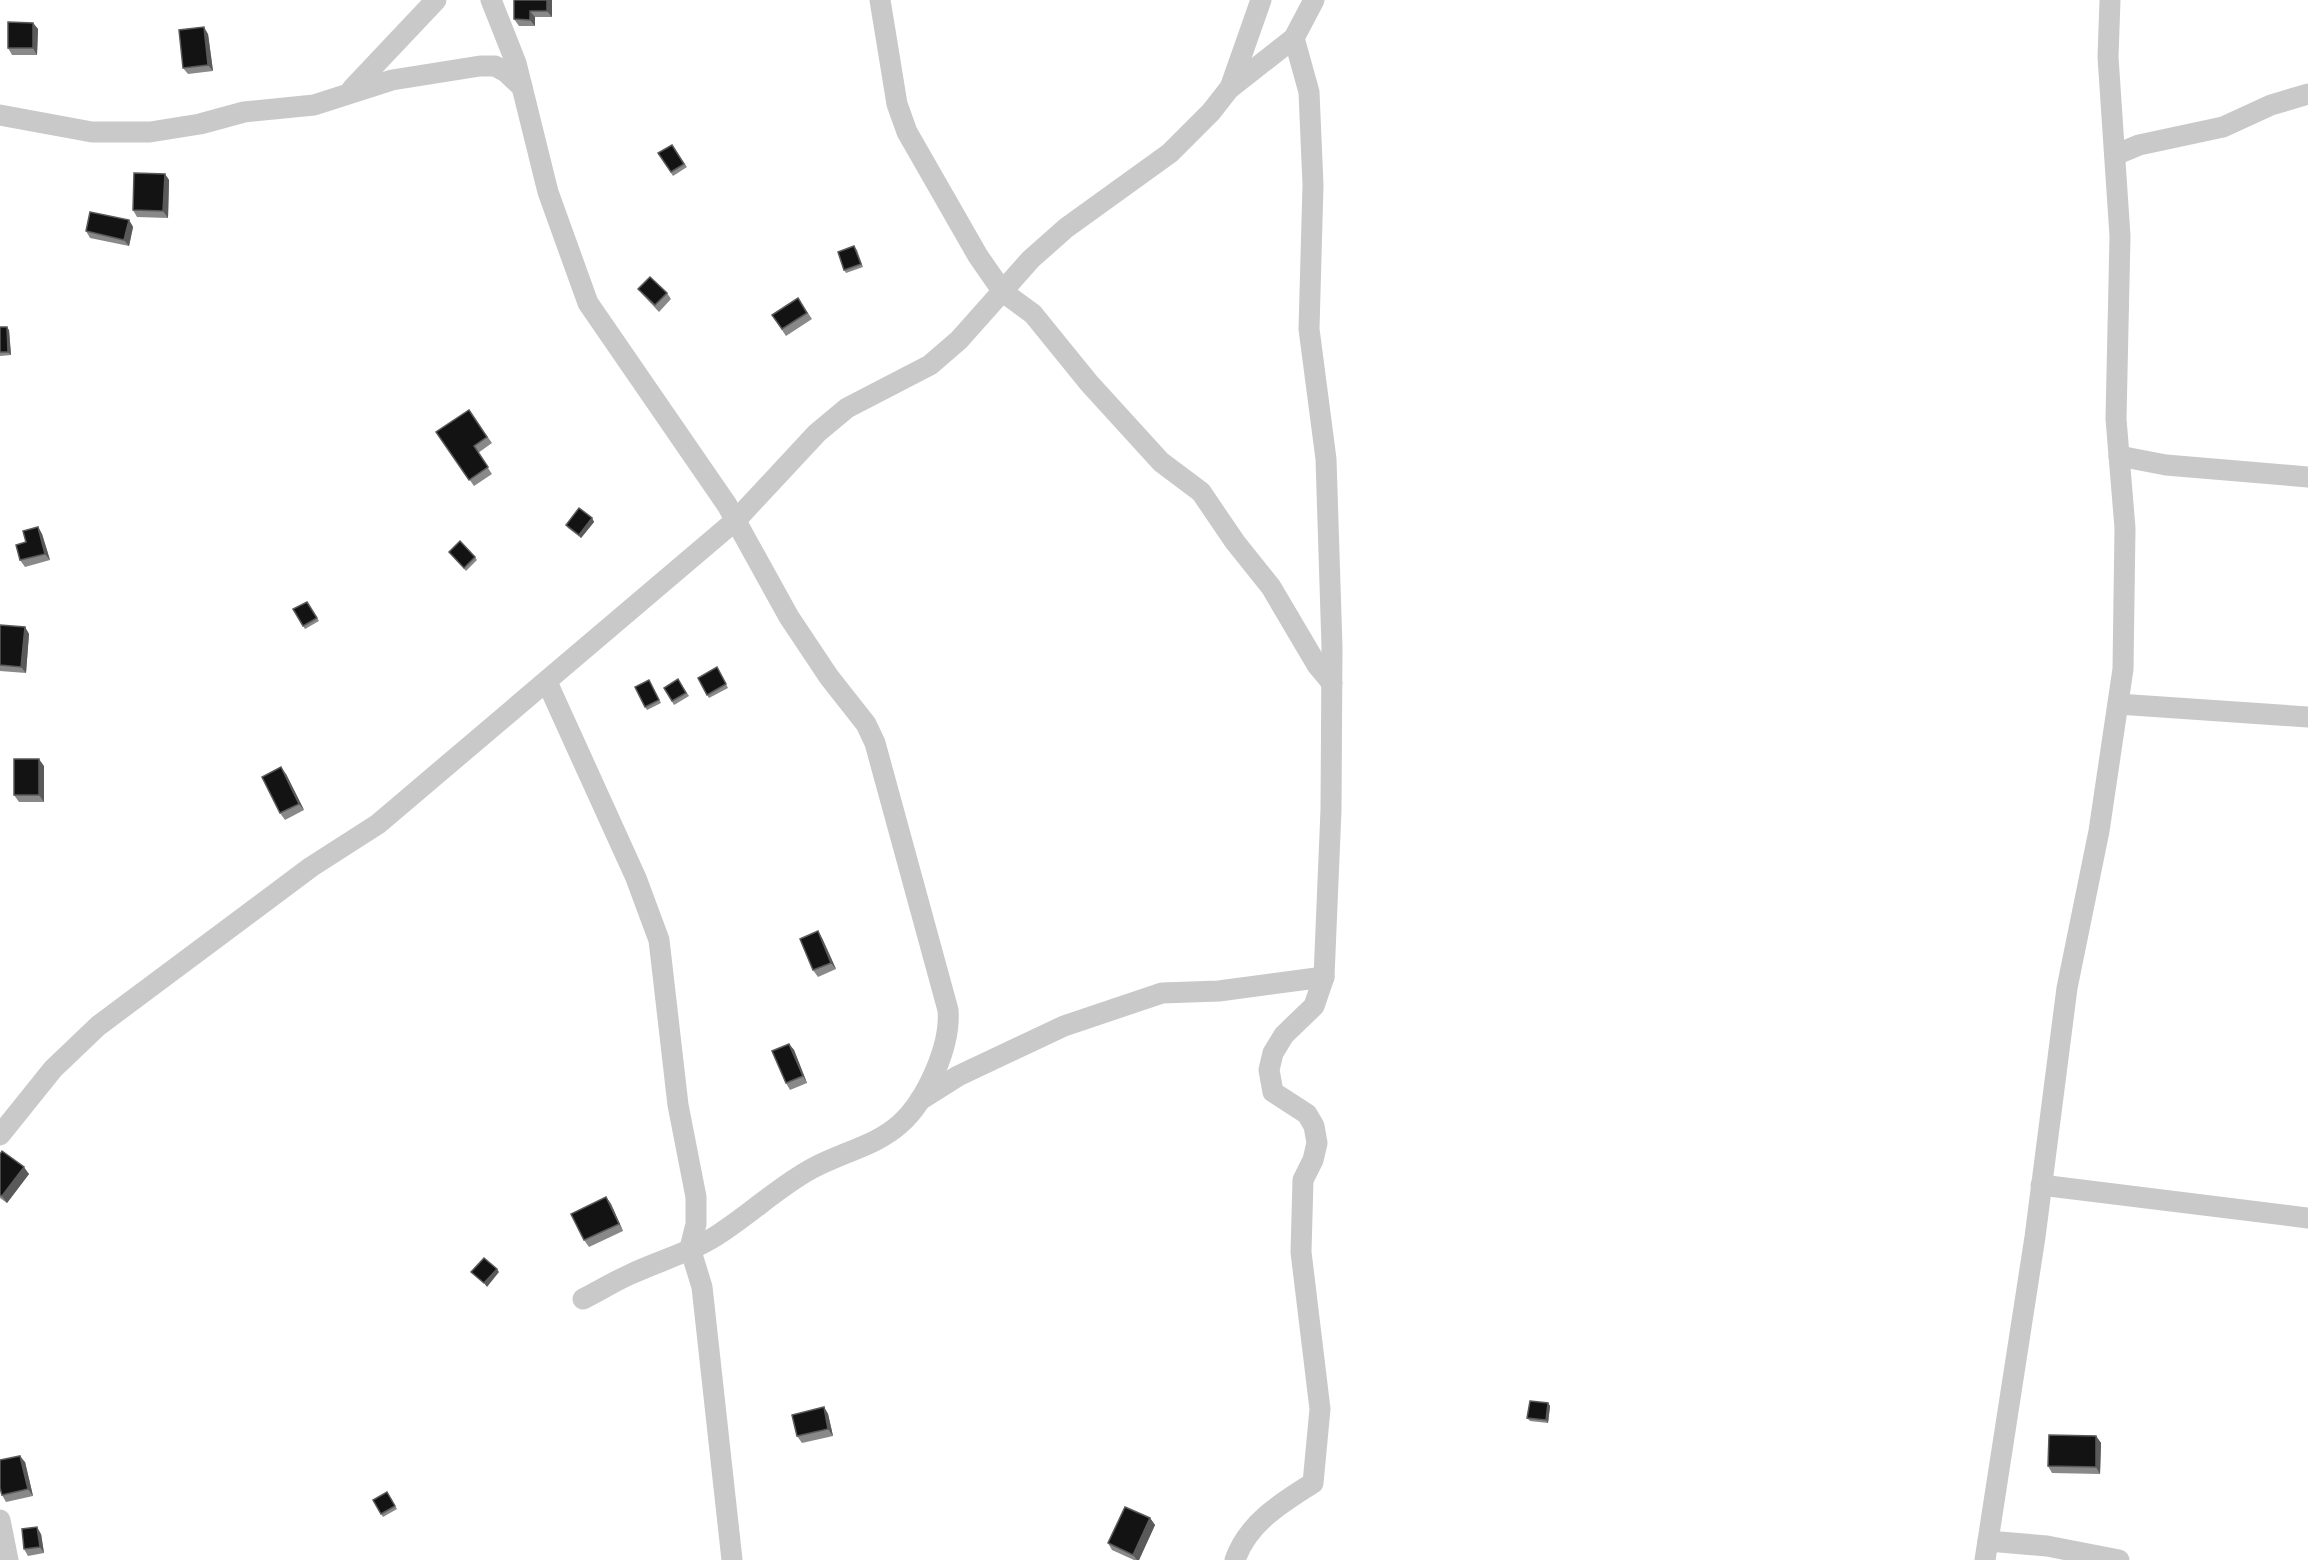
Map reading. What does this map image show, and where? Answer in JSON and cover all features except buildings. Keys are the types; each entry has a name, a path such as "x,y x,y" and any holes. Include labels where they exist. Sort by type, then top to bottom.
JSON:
{"street":[{"path":"349,92 375,68 436,0"},
{"path":"491,0 516,63 548,192 588,303 736,520 789,617 829,677 866,724 875,743 948,1010 950,1026 946,1044 919,1101 900,1125 774,1191 721,1233 630,1274 583,1299"},
{"path":"880,0 897,104 907,132 973,248 1003,292 1033,314 1089,383 1161,462 1201,492 1235,542 1271,587 1317,665 1332,683"},
{"path":"1229,89 1261,0"},
{"path":"0,1135 53,1069 98,1026 266,900 378,824 736,520 818,434 847,408 930,364 967,332 1031,258 1066,228 1170,153 1211,112 1229,89 1294,38 1314,0"},
{"path":"2110,0 2108,57 2120,236 2116,419 2125,528 2123,669 2099,831 2067,988 2041,1185 1987,1551 2047,1546 2119,1560"},
{"path":"1235,1560 1241,1543 1269,1511 1313,1483 1320,1408 1300,1252 1303,1180 1313,1160 1317,1143 1314,1126 1307,1114 1274,1092 1269,1070 1284,1035 1314,1006 1324,977 1331,810 1332,683 1326,459 1309,329 1313,185 1309,92 1294,38"},
{"path":"0,115 92,132 150,132 200,124 244,112 314,105 392,80 480,66 495,66 522,87"},
{"path":"2115,154 2139,145 2223,127 2271,105 2308,94"},
{"path":"2119,456 2166,465 2308,477"},
{"path":"548,682 636,878 658,940 678,1104 696,1197 696,1224 690,1248 702,1287 732,1560"},
{"path":"2118,704 2308,717"},
{"path":"919,1101 958,1076 1064,1026 1162,993 1219,991 1324,977"},
{"path":"2041,1185 2308,1218"},
{"path":"0,1520 8,1560"}]}
